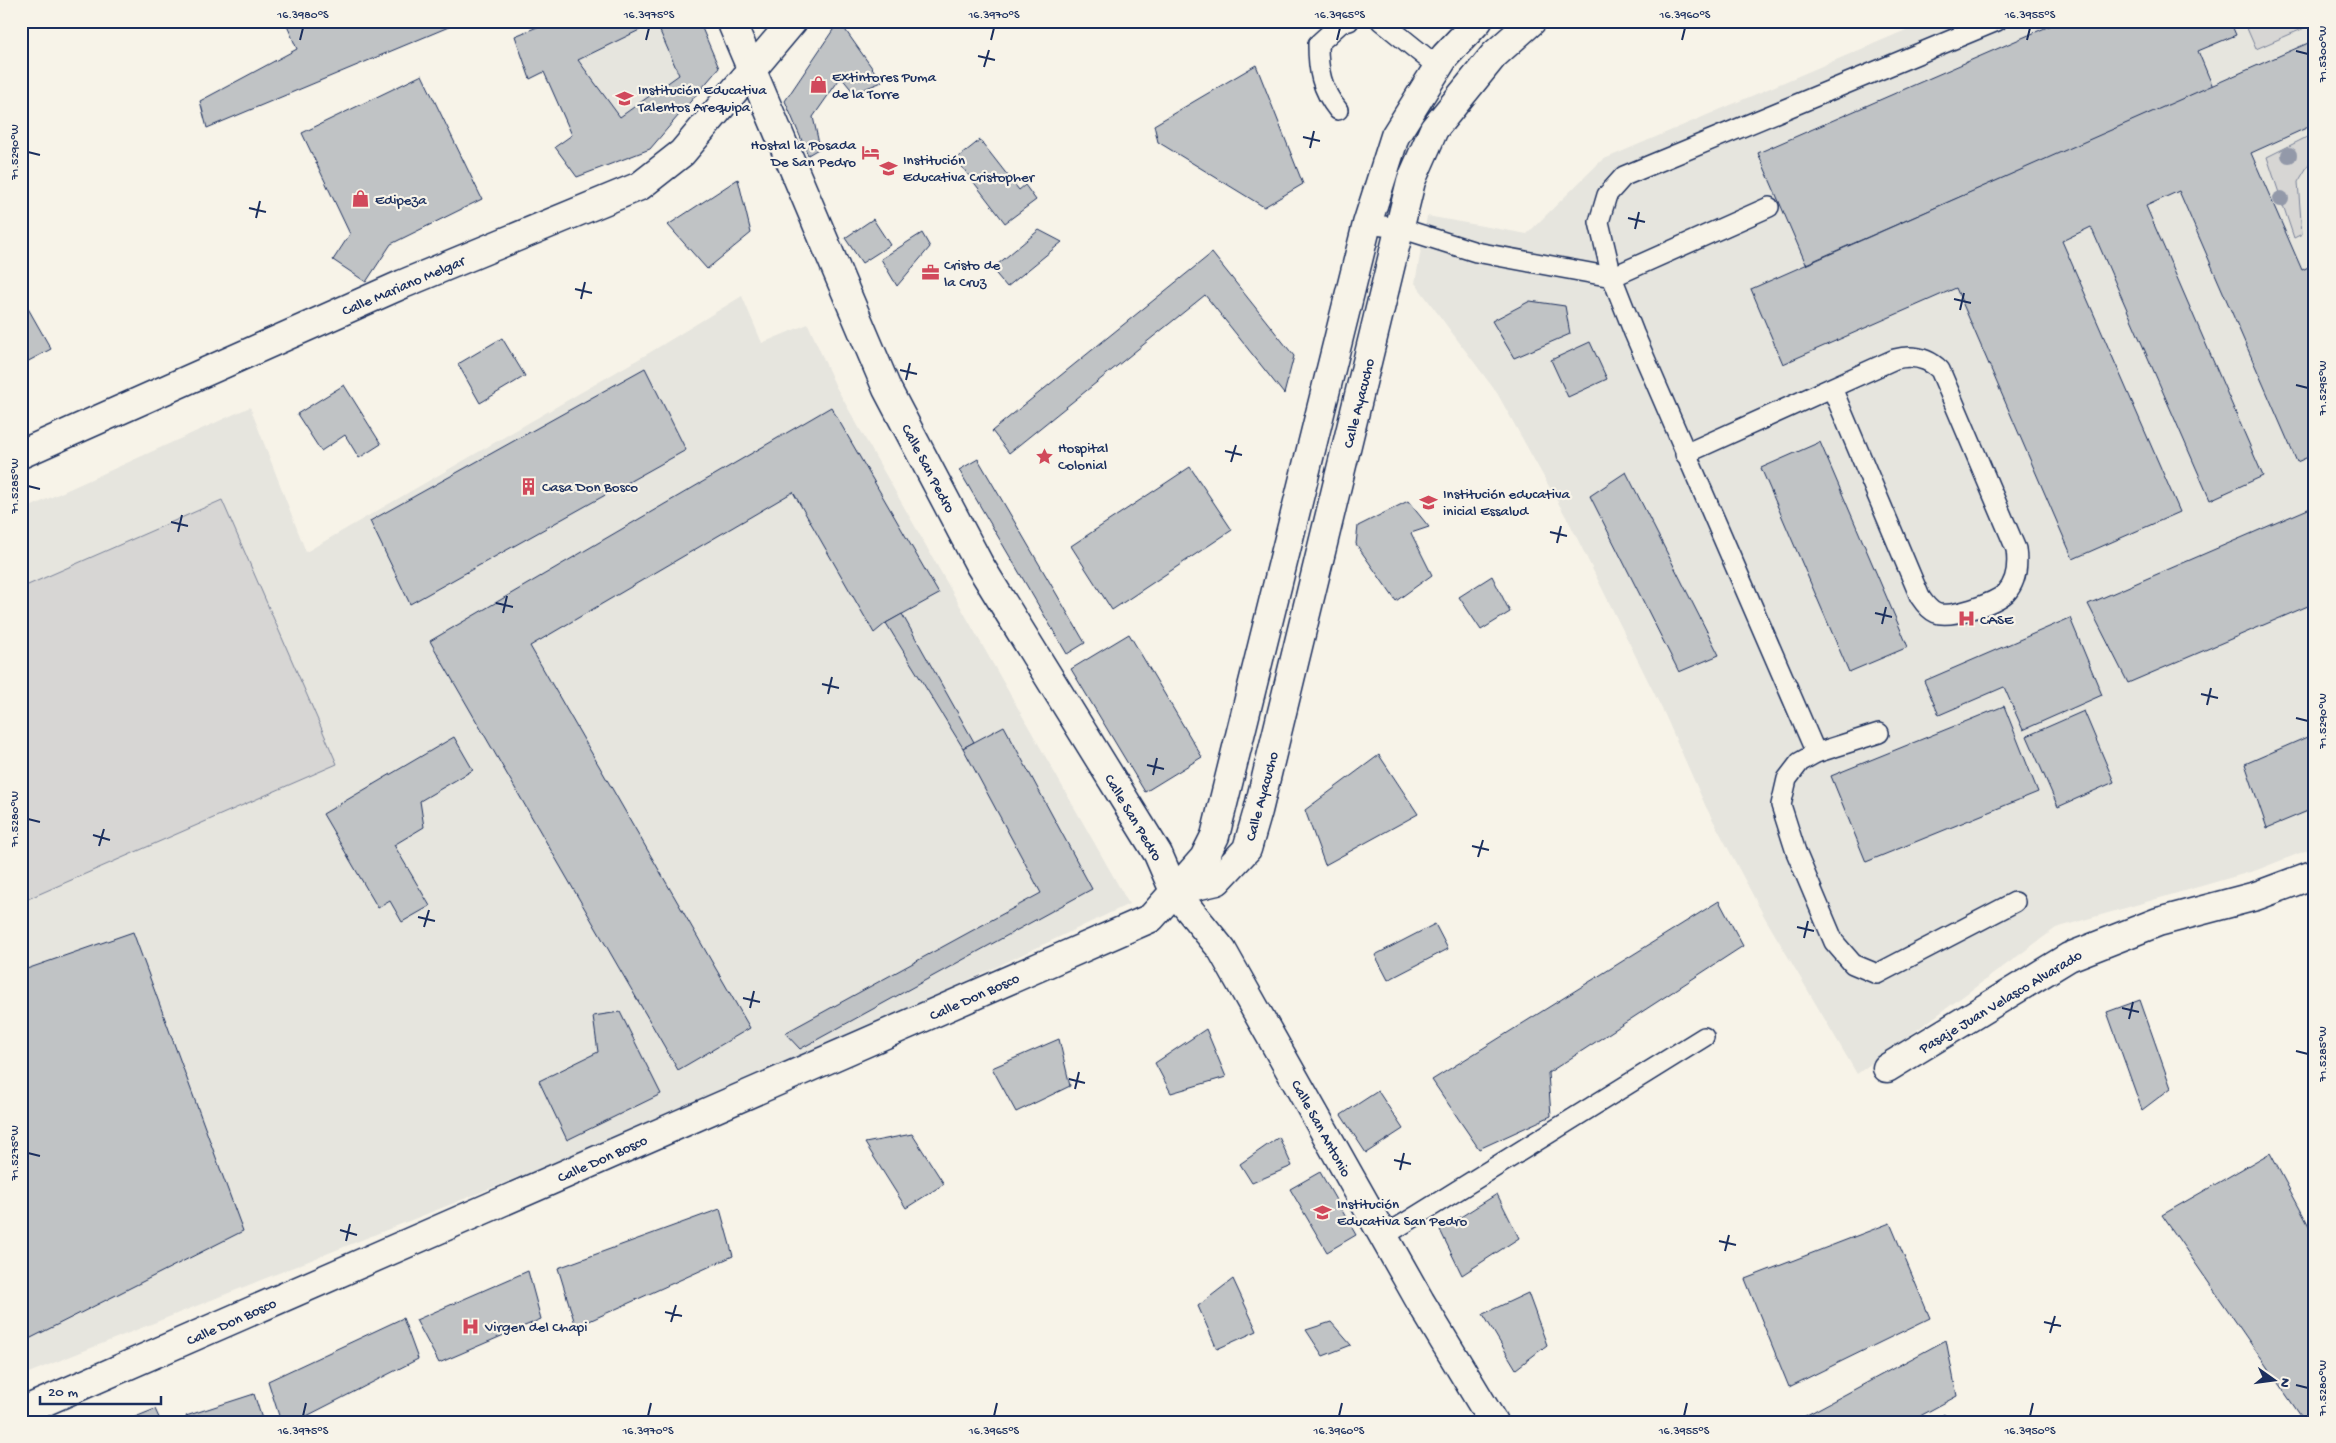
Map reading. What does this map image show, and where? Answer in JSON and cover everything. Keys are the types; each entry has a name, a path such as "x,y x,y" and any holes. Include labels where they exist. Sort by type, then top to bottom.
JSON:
{"street":[{"name":"Calle San Pedro","path":"731,21 887,389 979,564 1158,854 1174,891"},
{"name":"Calle Mariano Melgar","path":"21,454 403,284 640,186 682,153 793,21"},
{"path":"1174,891 1204,858 1215,836 1367,224 1395,136 1444,56 1478,21"},
{"name":"Calle Ayacucho","path":"1174,891 1217,881 1247,849 1258,811 1411,181 1434,129 1494,54 1532,21"},
{"name":"Pasaje Juan Velasco Alvarado","path":"1887,1068 2069,957 2158,922 2256,896 2315,874"},
{"name":"Calle San Antonio","path":"1174,891 1222,950 1420,1301 1493,1422"},
{"name":"Calle Don Bosco","path":"21,1412 1151,918 1174,891"}],"lane":[{"path":"1338,110 1323,86 1318,68 1318,44 1341,23 1349,21"},
{"path":"1381,21 1438,66"},
{"path":"1816,753 1634,333 1612,277 1599,222 1607,196 1624,176 1997,21"},
{"path":"1367,224 1400,228 1476,252 1612,277 1769,207"},
{"path":"1685,454 1894,359 1907,356 1931,362 1940,370 2016,549 2018,565 2014,580 2006,593 1994,600 1956,614 1937,614 1928,608 1920,597 1832,388"},
{"path":"1880,733 1816,753 1800,762 1787,779 1781,805 1796,852 1834,942 1853,964 1877,974 2015,902"},
{"path":"1384,1236 1704,1037"}],"shaded area":[{"name":"Institución Educativa Talentos Arequipa","path":"552,21 699,21 719,68 577,177 555,147 571,135 544,73 530,79 515,36"},
{"name":"CASE","path":"1927,21 2315,21 2315,847 2257,870 2056,928 1857,1074 1764,916 1706,807 1665,715 1570,524 1497,393 1415,283 1427,216 1527,234 1602,160"},
{"path":"2257,21 2307,21 2309,26 2256,49 2246,26"},
{"path":"2315,133 2315,154 2298,182 2302,234 2294,238 2267,157"},
{"path":"742,296 762,343 808,324 836,387 1129,904 734,1091 21,1376 21,511 250,407 306,552 649,353"},
{"path":"222,500 337,764 21,902 21,588"}],"building":[{"path":"285,21 385,21 386,23 390,21 463,21 207,128 200,101 297,49"},
{"name":"Institución Educativa Talentos Arequipa","path":"552,21 699,21 719,68 650,149 577,177 555,147 572,135 544,72 530,79 515,36","holes":["656,22 679,75 620,117 578,60"]},
{"path":"839,21 882,82 854,93 841,77 813,117 820,148 808,155 785,101"},
{"path":"2061,21 2230,21 2236,35 2198,51 2213,87 1806,264 1758,153"},
{"path":"2315,40 2315,124 2251,153 2302,270 2315,264 2315,454 2297,462 2179,191 2146,206 2263,476 2210,500 2091,227 2062,241 2180,512 2073,559 1956,288 1783,364 1751,289"},
{"path":"1256,65 1303,184 1264,207 1158,142 1154,125"},
{"path":"422,75 482,199 391,244 366,282 333,260 350,234 302,133"},
{"path":"980,140 1019,190 1025,185 1036,200 1005,223 956,159"},
{"path":"738,179 751,233 707,269 668,225"},
{"path":"873,219 890,245 862,263 845,238"},
{"path":"1039,230 1062,242 1007,287 992,269"},
{"path":"922,233 930,247 897,286 881,259"},
{"path":"1212,253 1294,356 1284,394 1205,295 1009,453 992,431"},
{"path":"21,296 51,349 21,365"},
{"path":"1530,301 1565,306 1570,334 1514,358 1492,321"},
{"path":"502,338 525,376 480,403 458,364"},
{"path":"1590,342 1607,379 1568,397 1551,360"},
{"name":"Casa Don Bosco","path":"645,368 686,450 410,604 370,521"},
{"path":"344,385 381,444 359,458 345,435 321,451 297,414"},
{"path":"831,407 939,594 886,623 874,633 793,492 530,646 750,1028 678,1070 430,641"},
{"path":"1820,442 1908,647 1849,672 1761,468"},
{"path":"978,459 1085,643 1067,654 959,470"},
{"path":"1190,467 1232,530 1112,610 1071,546"},
{"path":"1626,472 1719,655 1679,672 1590,496"},
{"path":"1408,501 1429,527 1411,533 1432,575 1396,601 1356,544 1358,526"},
{"path":"2315,506 2315,603 2128,683 2088,604"},
{"path":"1492,576 1510,612 1481,630 1459,597"},
{"path":"902,614 974,742 963,748 886,623"},
{"path":"2070,618 2102,695 2023,730 2004,687 1939,715 1924,681"},
{"path":"1129,634 1202,757 1145,792 1071,669"},
{"path":"2004,706 2038,792 1866,862 1831,776"},
{"path":"2084,711 2114,782 2058,807 2027,736"},
{"path":"2315,720 2315,808 2267,828 2245,764 2314,734 2308,722"},
{"path":"1004,726 1092,889 800,1049 785,1033 1041,893 963,748"},
{"path":"454,737 473,770 420,801 424,827 394,845 430,906 402,922 390,901 378,908 323,814"},
{"path":"1379,755 1418,814 1325,865 1305,810"},
{"path":"1719,901 1743,946 1548,1073 1551,1116 1479,1149 1432,1080"},
{"path":"1435,924 1448,949 1388,980 1375,955"},
{"path":"133,932 243,1231 21,1343 21,971"},
{"path":"2140,1000 2171,1088 2142,1110 2107,1012"},
{"path":"620,1012 661,1094 567,1140 539,1081 598,1052 593,1016"},
{"path":"1206,1029 1226,1077 1171,1093 1155,1063"},
{"path":"1059,1039 1070,1086 1016,1112 992,1068"},
{"path":"1378,1091 1403,1129 1366,1153 1341,1115"},
{"path":"912,1134 944,1184 906,1208 865,1143"},
{"path":"1279,1137 1292,1166 1252,1183 1240,1164"},
{"path":"2270,1153 2315,1237 2315,1422 2305,1422 2162,1215"},
{"name":"Institución Educativa San Pedro","path":"1320,1172 1356,1235 1327,1252 1290,1189"},
{"path":"1497,1194 1519,1238 1462,1275 1440,1230"},
{"path":"720,1209 733,1256 576,1327 558,1268"},
{"path":"1890,1223 1930,1318 1789,1387 1745,1279"},
{"path":"528,1271 541,1319 439,1363 416,1320"},
{"path":"1233,1279 1257,1331 1217,1349 1198,1306"},
{"path":"1528,1293 1547,1345 1516,1369 1483,1314"},
{"path":"403,1318 418,1359 295,1422 281,1422 268,1381"},
{"path":"1331,1322 1351,1345 1323,1356 1306,1330"},
{"path":"1946,1340 1957,1396 1909,1422 1794,1422"},
{"path":"254,1394 263,1422 188,1422 186,1416"},
{"path":"155,1409 161,1422 123,1422"},
{"path":"1944,1414 1949,1422 1934,1422"}],"place":[{"name":"Extintores Puma de la Torre","path":"818,85"},
{"name":"Institución Educativa Talentos Arequipa","path":"624,98"},
{"name":"Hostal la Posada De San Pedro","path":"870,153"},
{"name":"Institución Educativa Cristopher","path":"889,168"},
{"name":"Edipeza","path":"361,199"},
{"name":"Cristo de la Cruz","path":"930,273"},
{"name":"Hospital Colonial","path":"1044,456"},
{"name":"Casa Don Bosco","path":"528,486"},
{"name":"Institución educativa inicial Essalud","path":"1429,502"},
{"name":"CASE","path":"1966,619"},
{"name":"Institución Educativa San Pedro","path":"1323,1212"},
{"name":"Virgen del Chapi","path":"471,1326"}]}
